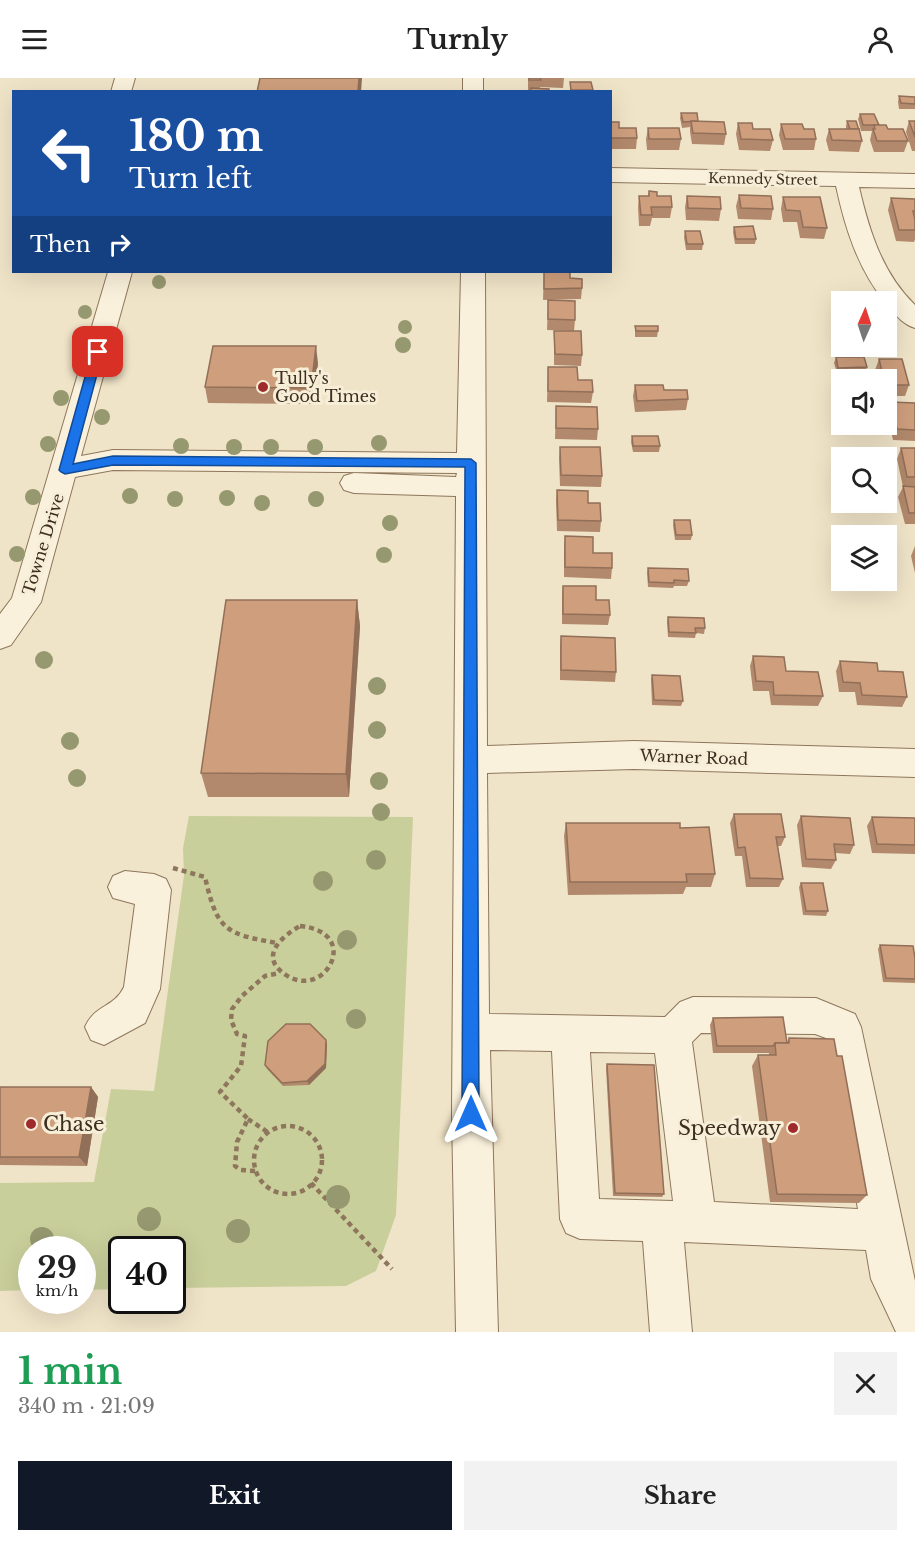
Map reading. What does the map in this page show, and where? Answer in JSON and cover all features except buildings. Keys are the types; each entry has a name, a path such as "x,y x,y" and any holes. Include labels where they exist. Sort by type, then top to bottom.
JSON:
{"street":[{"name":"Kennedy Street","path":"612,175 915,181"},
{"path":"846,180 850,202 874,269 888,292 915,320"},
{"name":"Towne Drive","path":"0,637 26,602 120,273"},
{"path":"473,273 470,475 471,1032 477,1332"},
{"path":"65,470 109,476 470,475"},
{"name":"Warner Road","path":"472,760 634,755 915,763"},
{"path":"104,1027 132,1010 142,989 154,890 125,887"},
{"path":"672,1332 679,1222 672,1035 693,1015 816,1016 842,1027 892,1279 915,1325"},
{"path":"471,1032 711,1037"},
{"path":"570,1033 580,1219 882,1230"},
{"path":"780,1037 845,1039"}],"path":[{"path":"163,868 175,868 205,877 212,904 226,929 245,937 277,943"},
{"path":"300,926 320,929 334,947 331,965 323,975 314,980 293,981 280,973 275,964 274,954 277,943 290,930 300,926"},
{"path":"269,1132 248,1119 220,1092 224,1081 237,1074 242,1064 245,1047 245,1036 237,1034 231,1020 232,1009 242,996 265,976 280,973"},
{"path":"248,1119 237,1142 235,1166 241,1170 255,1171"},
{"path":"290,1125 310,1132 321,1150 318,1173 311,1183 290,1194 278,1194 268,1189 260,1181 255,1171 256,1149 269,1132 279,1127 290,1125"},
{"path":"311,1183 392,1269"}],"green space":[{"path":"189,816 413,817 396,1215 376,1271 346,1286 186,1288 186,1236 108,1236 108,1289 96,1290 96,1236 18,1236 18,1290 0,1291 0,1183 94,1182 111,1089 154,1091 184,875 183,848"}],"place":[{"name":"Tully's Good Times","path":"263,387"},
{"name":"Chase","path":"31,1124"},
{"name":"Speedway","path":"793,1128"}],"route":[{"path":"98,352 65,470 113,460 471,463 471,1114"}]}
